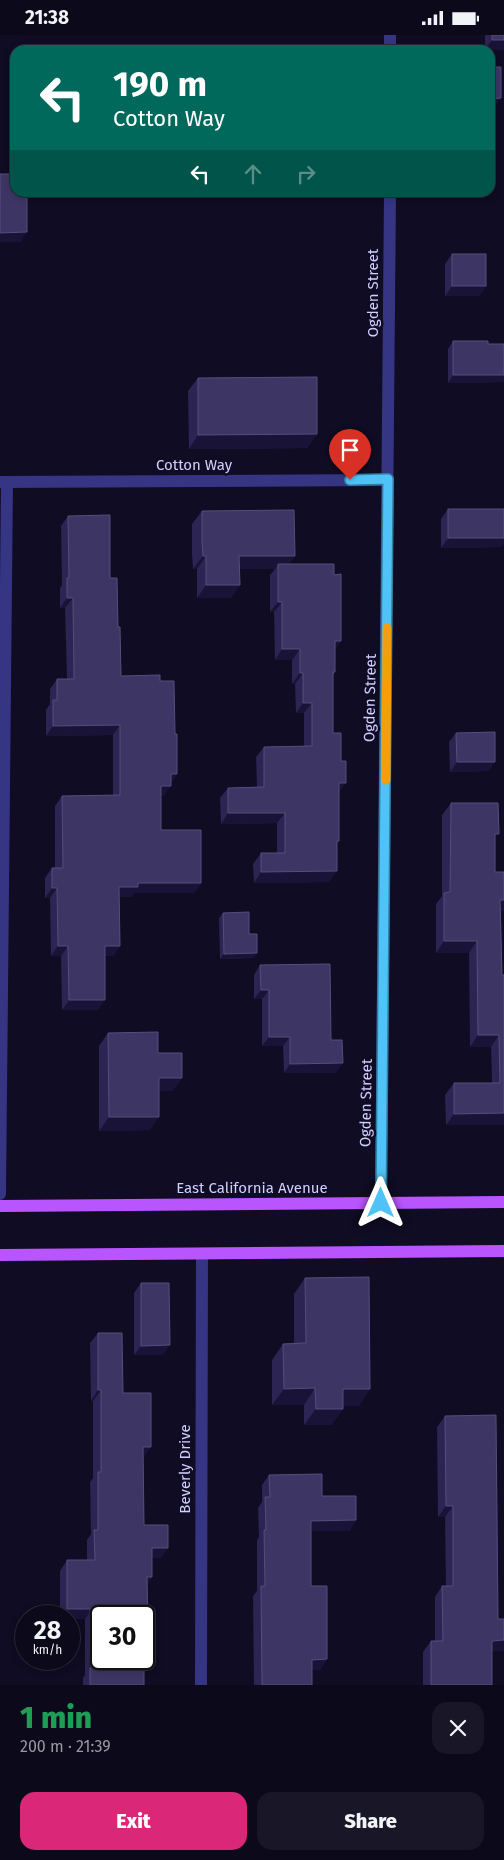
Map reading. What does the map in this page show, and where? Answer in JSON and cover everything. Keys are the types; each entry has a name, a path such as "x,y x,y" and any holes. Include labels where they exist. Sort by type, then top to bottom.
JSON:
{"main road":[{"name":"East California Avenue","path":"0,1206 504,1202"},
{"path":"0,1255 504,1251"}],"street":[{"name":"Ogden Street","path":"381,1203 390,197"},
{"name":"Cotton Way","path":"4,482 388,479"},
{"path":"0,1194 4,482"},
{"name":"Beverly Drive","path":"201,1685 202,1254"}],"building":[{"path":"492,35 504,35 504,40 492,40"},
{"path":"495,67 501,67 501,98 495,99"},
{"path":"0,174 10,174 10,197 27,197 27,232 0,233"},
{"path":"452,254 486,254 486,286 452,286"},
{"path":"453,341 488,341 488,344 504,344 504,375 453,375"},
{"path":"317,377 317,434 198,435 198,378"},
{"path":"448,509 504,509 504,538 448,538"},
{"path":"294,510 295,556 239,556 240,585 206,585 206,556 203,556 202,541 202,511"},
{"path":"110,515 110,578 117,578 121,676 160,675 160,681 174,681 177,774 171,774 171,786 161,786 161,830 201,830 201,883 138,883 138,887 119,887 120,946 105,946 105,1000 69,1000 68,946 58,946 57,888 52,888 52,868 63,868 62,796 120,795 120,725 53,726 53,700 57,700 57,679 74,679 73,598 67,598 67,578 69,578 68,516"},
{"path":"278,564 334,564 334,575 341,574 341,641 335,641 333,733 341,733 341,761 346,761 346,783 339,783 337,871 261,872 261,853 285,853 285,813 228,813 228,788 264,787 264,747 312,746 312,703 303,703 303,673 300,673 300,649 282,649 282,602 278,602"},
{"path":"495,732 495,762 457,762 456,733"},
{"path":"451,803 498,803 499,834 495,834 495,872 504,872 504,900 500,900 502,975 504,975 504,1113 454,1114 454,1083 500,1083 499,1035 478,1035 477,941 444,941 444,893 450,892"},
{"path":"249,912 249,934 257,934 257,953 224,954 223,913"},
{"path":"330,964 331,1040 342,1040 343,1063 290,1064 290,1037 269,1037 269,990 261,990 260,965"},
{"path":"158,1032 158,1053 182,1053 182,1078 159,1078 159,1117 109,1117 108,1033"},
{"path":"369,1277 370,1389 343,1389 343,1409 316,1409 315,1388 284,1389 283,1344 306,1343 305,1278"},
{"path":"141,1283 169,1283 170,1345 141,1346"},
{"path":"98,1333 122,1333 123,1393 151,1393 151,1447 143,1447 144,1525 168,1525 168,1548 152,1548 152,1577 147,1577 147,1605 90,1605 90,1609 80,1609 80,1605 67,1605 67,1560 95,1560 94,1530 98,1530 98,1472 101,1472 101,1390 98,1390"},
{"path":"496,1415 498,1619 504,1619 504,1640 492,1641 492,1685 431,1685 431,1641 443,1641 442,1586 453,1586 453,1506 446,1506 445,1416"},
{"path":"322,1474 322,1496 356,1496 356,1520 311,1521 311,1586 327,1586 327,1659 312,1660 312,1685 262,1685 261,1586 265,1586 265,1497 270,1497 269,1475"},
{"path":"90,1670 144,1670 144,1685 90,1685"}],"slow traffic":[{"path":"386,780 387,628"}],"route":[{"path":"350,480 388,479 381,1203"}]}
